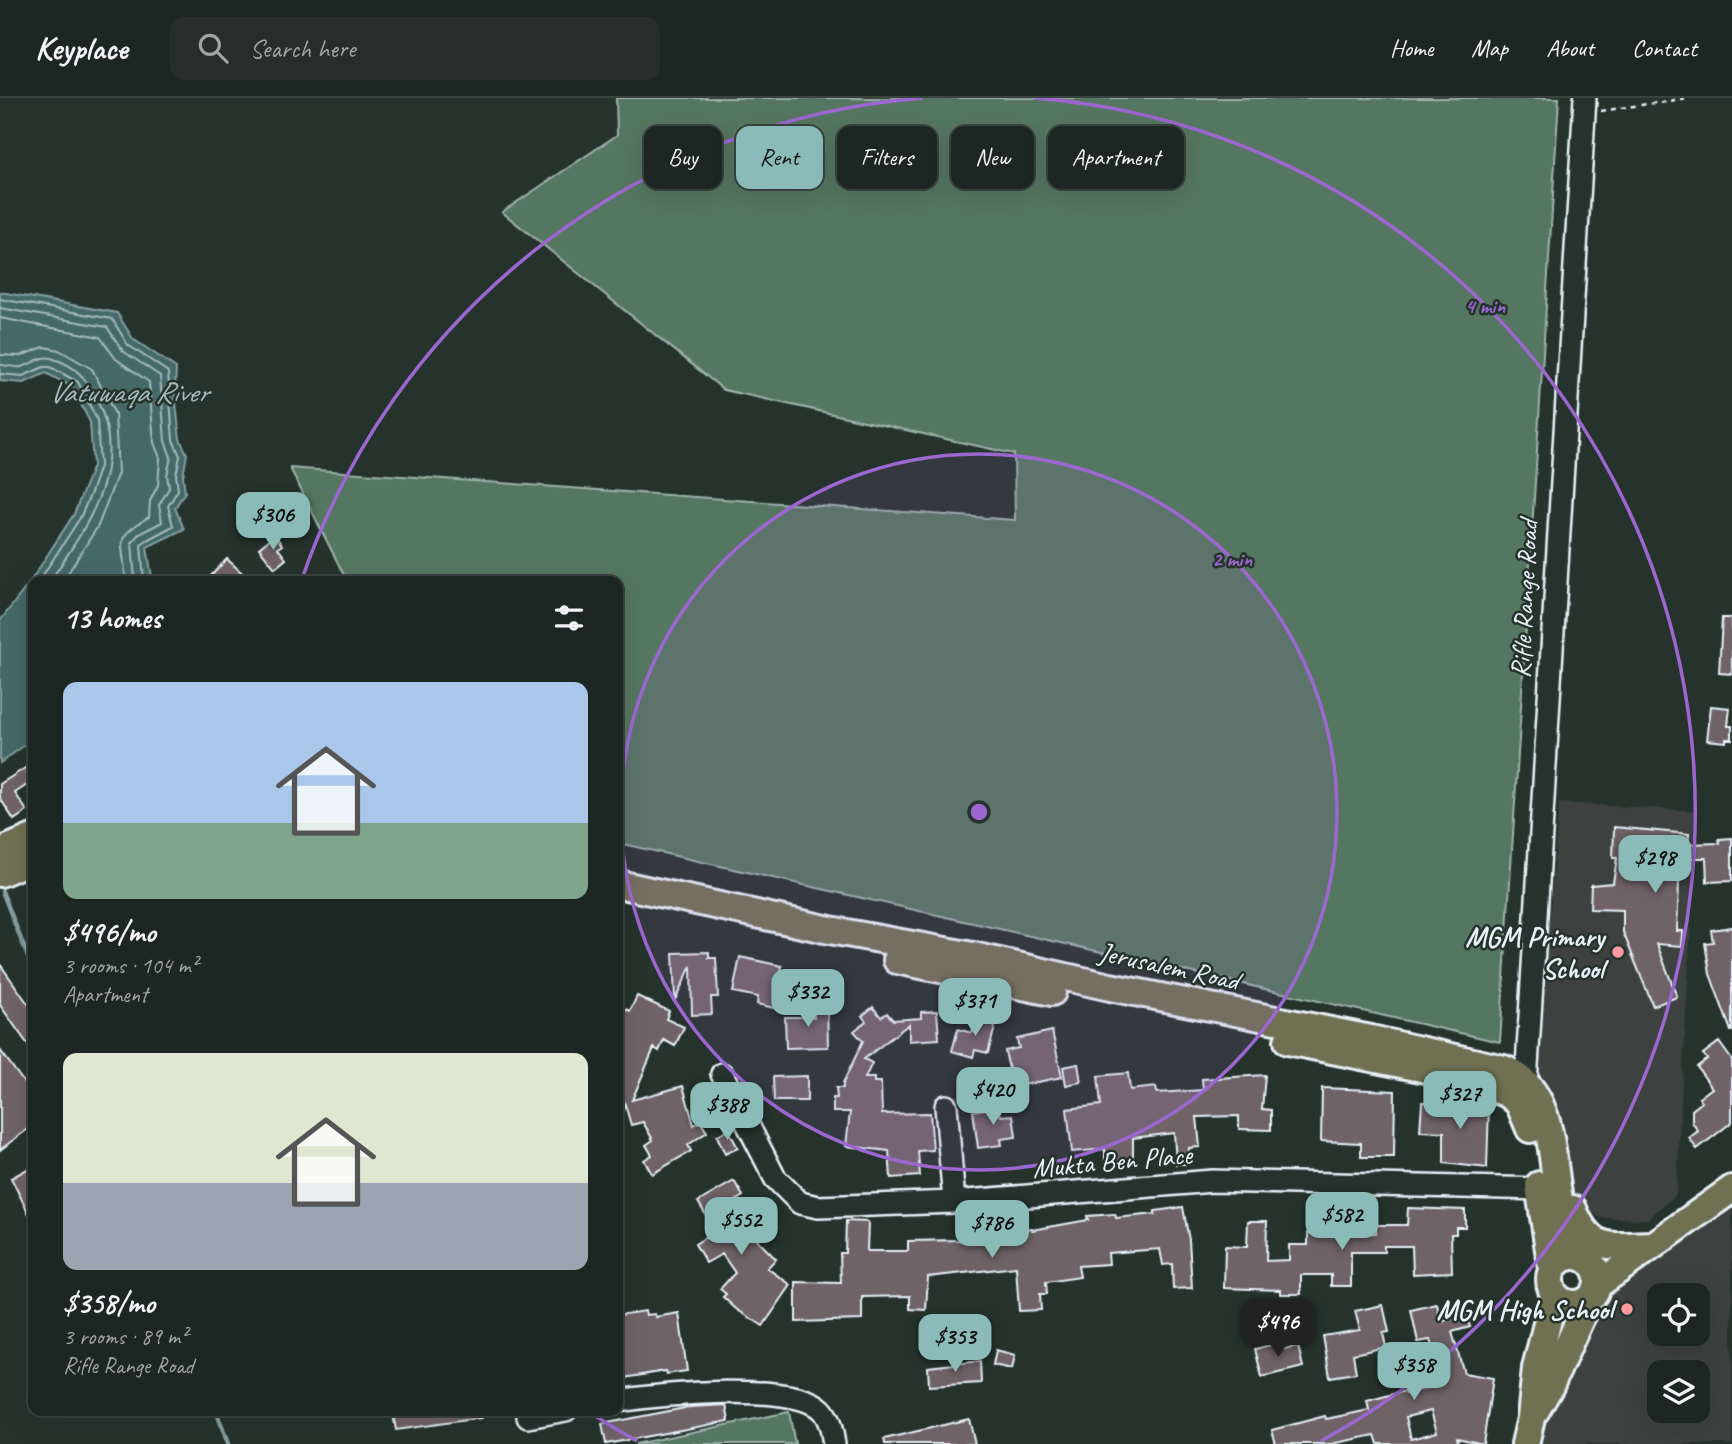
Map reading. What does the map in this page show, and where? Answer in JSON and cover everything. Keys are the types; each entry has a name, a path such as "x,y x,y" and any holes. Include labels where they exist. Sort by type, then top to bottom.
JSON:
{"main road":[{"path":"0,852 28,840"},
{"path":"0,873 28,861"},
{"name":"Jerusalem Road","path":"623,885 830,930 973,956 1504,1069 1518,1075 1523,1093 1508,1094 1431,1070 623,903"},
{"path":"1523,1093 1542,1111 1561,1209 1588,1275 1550,1387 1528,1431"},
{"path":"1523,1093 1553,1282 1570,1304 1588,1275 1651,1245 1732,1189"},
{"path":"1550,1144 1575,1214 1590,1238 1610,1246 1651,1245"},
{"path":"1528,1431 1536,1368 1553,1282 1562,1259 1588,1275"}],"street":[{"name":"Rifle Range Road","path":"1523,1093 1585,106"},
{"name":"Mukta Ben Place","path":"722,1074 775,1178 800,1203 818,1207 954,1202 1213,1181 1540,1189"},
{"path":"946,1106 954,1202"},
{"path":"623,1400 654,1395 717,1391 794,1398 819,1407 827,1417 834,1444"},
{"path":"528,1417 533,1416"}],"path":[{"path":"1585,106 1688,98"}],"shaded area":[{"name":"MGM Primary School","path":"1559,803 1697,811 1676,1195 1647,1219 1601,1218 1580,1204 1535,1093"},
{"name":"MGM High School","path":"1732,1201 1732,1444 1540,1444 1547,1406 1582,1323 1640,1260"}],"green space":[{"path":"616,98 1559,98 1500,1042 623,844 623,576 344,576 290,468 1015,520 1014,454 724,390 502,212 617,135"},
{"path":"789,1412 795,1444 635,1444"}],"water":[{"name":"Vatuwaqa River","path":"0,292 117,313 133,339 176,368 175,394 180,439 187,454 183,476 185,492 175,508 184,529 147,547 152,576 34,576 74,514 93,466 90,422 72,387 46,373 24,383 0,381"},
{"name":"Vatuwaqa River","path":"28,585 28,743 0,763 0,621"}],"building":[{"path":"275,535 282,545 278,548 286,559 275,568 259,548"},
{"path":"227,559 246,576 211,576"},
{"path":"1722,618 1732,618 1732,674 1719,673"},
{"path":"1711,706 1730,708 1728,726 1732,726 1732,739 1726,739 1726,742 1707,740"},
{"path":"28,766 28,784 15,793 27,811 14,820 0,798 0,784"},
{"path":"1614,827 1689,834 1688,844 1720,843 1719,839 1732,838 1732,881 1707,882 1706,858 1680,858 1677,931 1683,931 1682,946 1657,944 1677,997 1653,1006 1623,932 1623,910 1590,909 1591,885 1613,883 1617,858 1613,858"},
{"path":"1732,927 1731,1031 1710,974 1705,943 1713,942 1711,930"},
{"path":"709,952 709,958 716,958 718,997 711,997 712,1014 692,1015 691,966 675,1000 673,953"},
{"path":"740,957 782,966 774,1008 757,1004 758,997 733,992"},
{"path":"0,964 28,1004 28,1045 0,1005"},
{"path":"637,996 669,1011 666,1019 684,1027 675,1046 664,1040 659,1051 654,1048 632,1100 683,1086 694,1125 700,1121 707,1132 688,1145 691,1151 652,1174 644,1160 652,1155 646,1145 653,1140 643,1122 631,1125 623,1098 623,1008 630,1011"},
{"path":"827,1002 828,1047 786,1048 785,1017 814,1017 814,1003"},
{"path":"873,1007 881,1017 887,1013 893,1020 921,1018 921,1012 937,1011 939,1039 909,1041 909,1024 864,1059 872,1063 865,1078 874,1078 874,1082 881,1082 882,1114 930,1113 933,1150 918,1151 920,1176 891,1178 889,1151 846,1146 850,1112 833,1112 833,1098 837,1098 836,1088 843,1088 863,1041 854,1031 866,1021 862,1016"},
{"path":"976,1017 996,1023 988,1053 975,1050 973,1057 952,1051 958,1029 972,1033"},
{"path":"1052,1031 1062,1077 1013,1087 1005,1051 1019,1048 1017,1039"},
{"path":"1719,1042 1732,1060 1732,1122 1697,1149 1689,1138 1698,1131 1692,1122 1692,1110 1702,1102 1699,1098 1712,1088 1697,1067 1707,1059 1703,1054"},
{"path":"0,1050 28,1088 28,1129 0,1150"},
{"path":"1078,1064 1081,1082 1066,1085 1063,1067"},
{"path":"1128,1073 1130,1090 1156,1087 1157,1093 1203,1090 1202,1079 1265,1075 1262,1109 1271,1110 1271,1130 1239,1129 1239,1116 1197,1117 1200,1147 1189,1148 1188,1164 1176,1164 1174,1133 1133,1138 1133,1159 1105,1160 1105,1149 1072,1152 1067,1109 1101,1105 1098,1076"},
{"path":"807,1076 807,1101 774,1101 773,1077"},
{"path":"1322,1088 1395,1091 1394,1157 1361,1157 1361,1143 1321,1141"},
{"path":"1422,1102 1489,1105 1487,1168 1444,1163 1444,1132 1420,1131"},
{"path":"999,1107 1001,1116 1013,1115 1016,1137 1001,1139 1002,1145 978,1148 973,1111"},
{"path":"728,1129 738,1148 725,1154 717,1136"},
{"path":"28,1169 28,1212 11,1178"},
{"path":"734,1181 743,1196 737,1200 742,1209 740,1210 759,1242 776,1259 767,1268 791,1285 763,1326 723,1297 726,1294 720,1289 735,1273 722,1254 706,1263 695,1244 716,1231 698,1202"},
{"path":"1183,1207 1189,1240 1192,1288 1173,1289 1172,1264 1163,1265 1160,1249 1108,1253 1109,1264 1078,1266 1080,1277 1046,1282 1047,1294 1040,1294 1041,1310 1019,1311 1016,1267 928,1277 926,1310 910,1309 910,1296 862,1297 862,1320 796,1322 796,1282 841,1283 840,1253 845,1253 846,1221 868,1222 867,1251 908,1251 908,1241 961,1240 960,1230 992,1227 991,1215 1003,1214 1005,1228 1032,1230 1088,1220 1087,1216 1115,1214 1116,1218 1155,1214 1155,1211"},
{"path":"1408,1208 1465,1210 1465,1227 1456,1227 1456,1234 1451,1234 1452,1272 1413,1274 1412,1246 1384,1246 1384,1252 1351,1252 1351,1286 1331,1286 1331,1275 1301,1275 1301,1294 1281,1294 1281,1290 1224,1288 1225,1246 1247,1247 1248,1221 1267,1221 1266,1261 1289,1260 1289,1245 1308,1245 1308,1233 1376,1233 1376,1225 1407,1225"},
{"path":"1437,1304 1441,1322 1466,1314 1470,1327 1452,1332 1464,1373 1493,1378 1483,1444 1457,1438 1459,1444 1378,1444 1375,1435 1331,1444 1276,1444 1272,1430 1325,1416 1326,1419 1369,1410 1367,1401 1405,1391 1406,1394 1443,1383 1430,1340 1418,1342 1411,1310","holes":["1431,1411 1437,1432 1411,1439 1406,1417"]},
{"path":"1383,1305 1389,1332 1383,1333 1386,1347 1353,1354 1356,1373 1330,1377 1323,1336 1360,1330 1355,1311"},
{"path":"645,1311 646,1315 655,1314 655,1317 679,1313 687,1371 667,1374 666,1371 623,1378 623,1314"},
{"path":"1282,1342 1284,1349 1298,1346 1303,1367 1262,1377 1255,1349"},
{"path":"996,1350 1015,1355 1012,1369 993,1365"},
{"path":"980,1361 981,1383 929,1386 928,1367"},
{"path":"726,1405 729,1421 606,1444 602,1424 690,1407"},
{"path":"393,1416 482,1416 482,1418 396,1430"},
{"path":"969,1419 975,1444 885,1444 884,1439"}],"waterway":[{"path":"2,891 28,957"},
{"path":"218,1416 228,1444"}],"place":[{"name":"MGM Primary School","path":"1618,952"},
{"name":"MGM High School","path":"1627,1309"}]}
